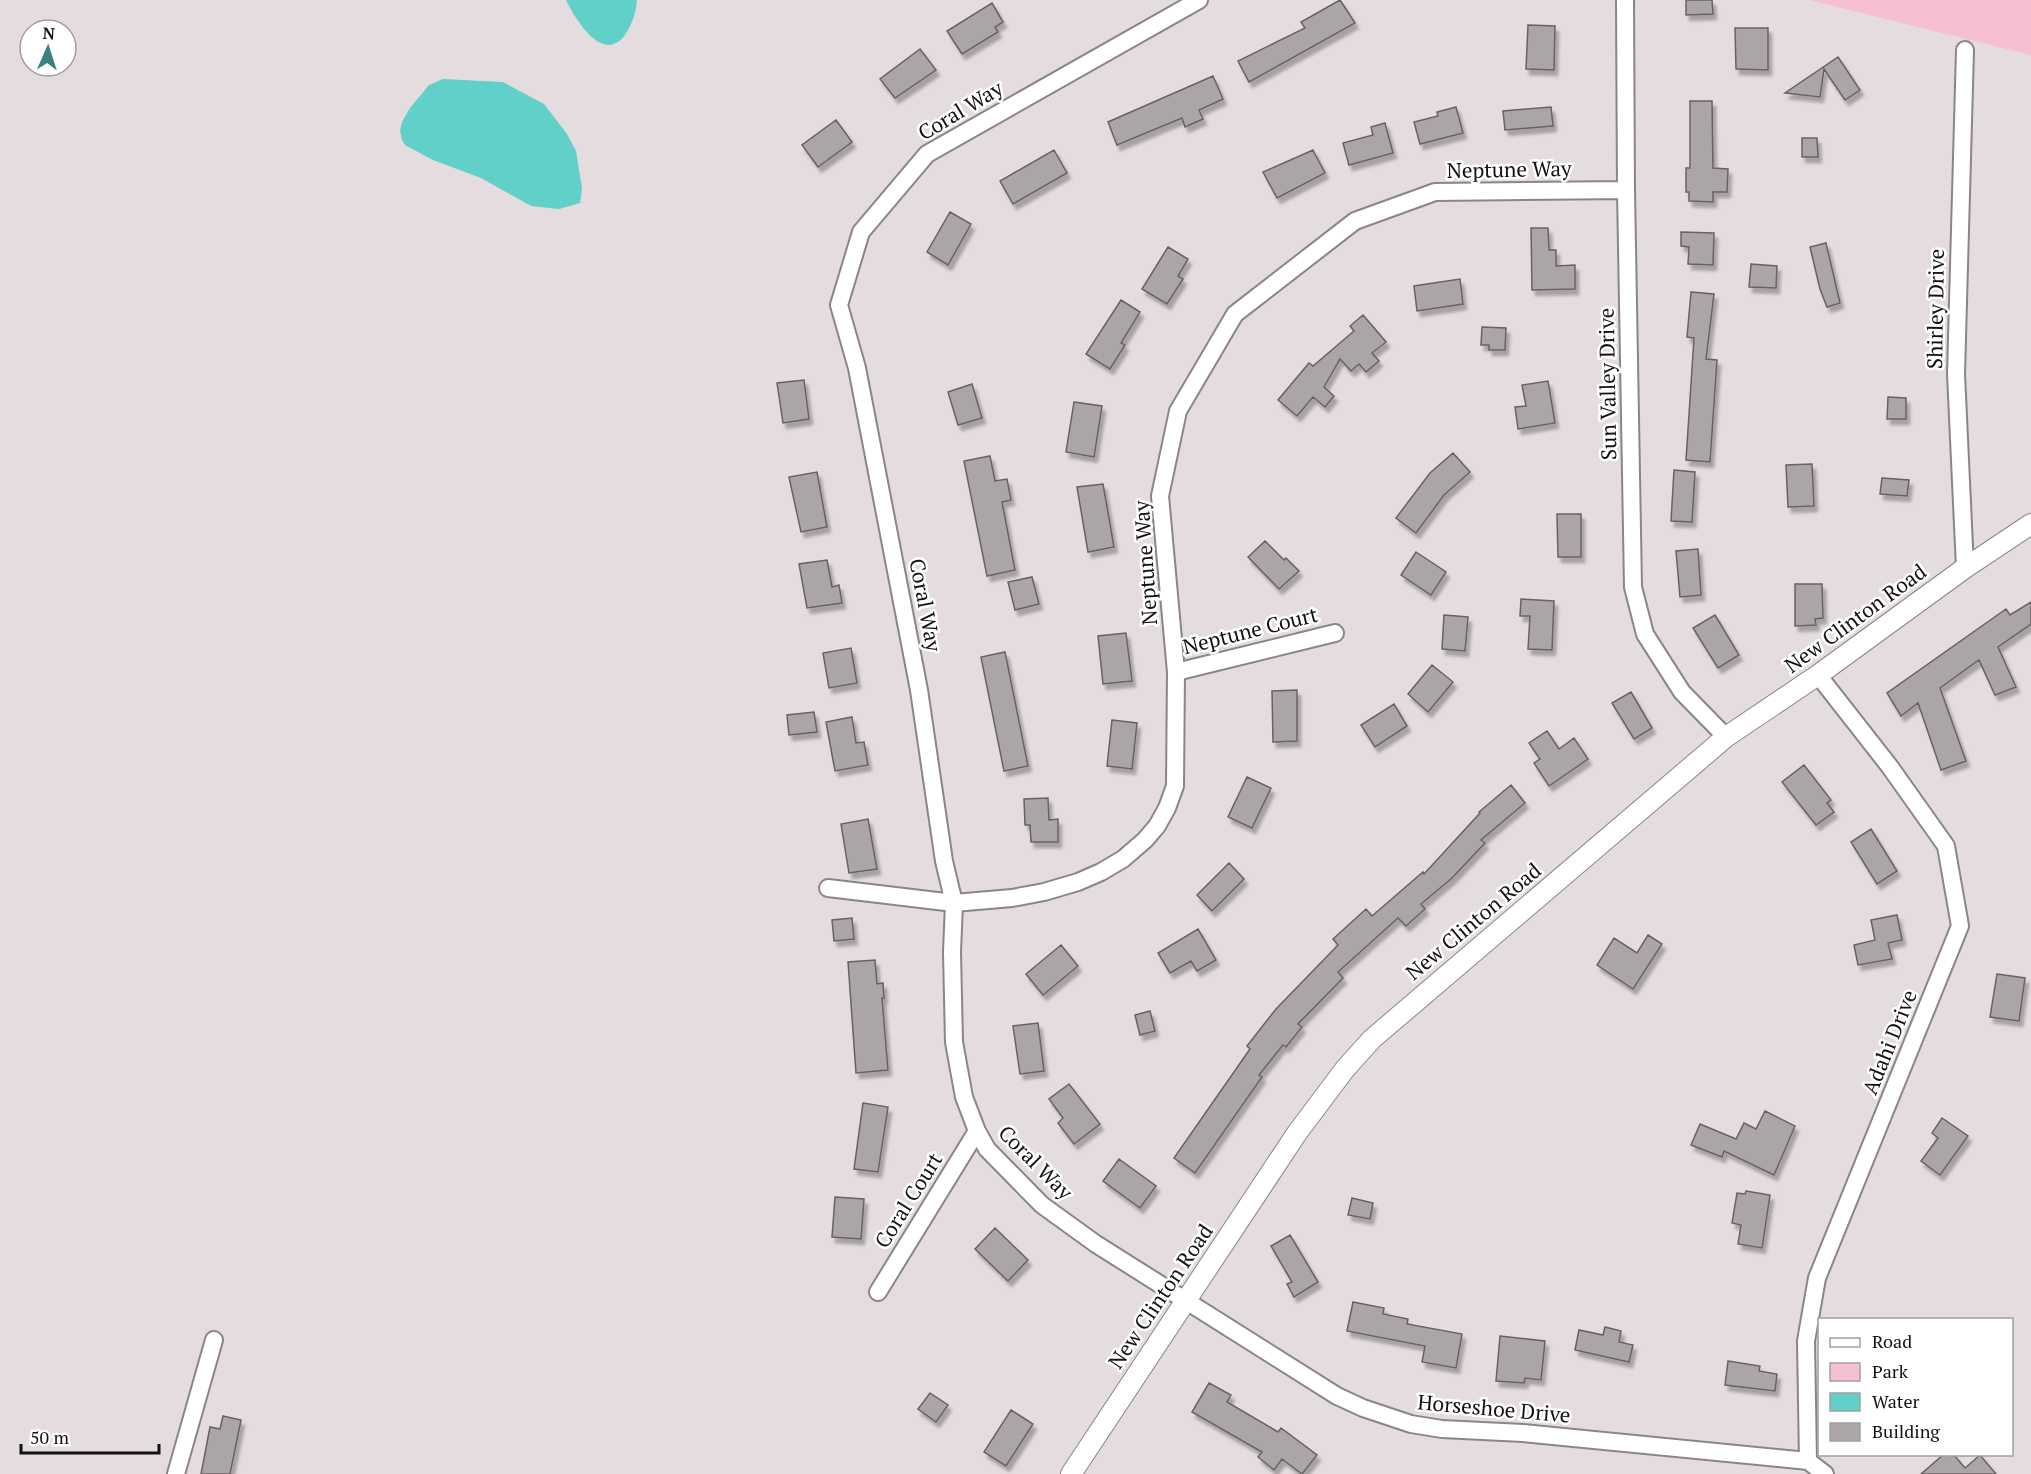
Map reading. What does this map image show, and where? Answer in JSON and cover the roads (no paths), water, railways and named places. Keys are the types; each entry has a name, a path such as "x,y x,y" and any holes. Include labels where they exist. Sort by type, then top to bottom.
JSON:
{"street":[{"name":"Coral Way","path":"1186,1300 1096,1244 1042,1205 987,1149 977,1131 964,1097 954,1042 952,952 954,903 944,861 917,679 857,368 840,305 861,232 927,154 1199,0"},
{"name":"Sun Valley Drive","path":"1625,0 1633,587 1645,634 1682,692 1726,737"},
{"name":"Shirley Drive","path":"1965,50 1956,374 1965,568"},
{"name":"Neptune Way","path":"828,888 954,903 1012,898 1044,892 1078,882 1101,872 1123,859 1145,840 1167,808 1175,786 1176,672 1160,496 1178,411 1235,314 1355,221 1435,192 1626,190"},
{"name":"New Clinton Road","path":"1071,1474 1296,1133 1345,1069 1372,1039 1726,737 1818,675 1965,568 2031,524"},
{"name":"Neptune Court","path":"1176,672 1335,633"},
{"name":"Adahi Drive","path":"1808,1461 1806,1341 1817,1278 1960,926 1946,846 1890,767 1818,675"},
{"name":"Coral Court","path":"878,1292 977,1131"},
{"name":"Horseshoe Drive","path":"1186,1300 1337,1396 1362,1408 1411,1424 1442,1429 1523,1433 1808,1461"},
{"path":"176,1474 214,1340"},
{"path":"1808,1461 1825,1474"}],"water":[{"path":"566,0 637,0 630,27 625,35 617,43 608,45 591,36 576,18"},
{"path":"443,79 503,82 544,104 567,134 576,151 582,188 580,203 559,209 531,206 481,178 433,160 405,145 400,131 410,108 429,85"}]}
